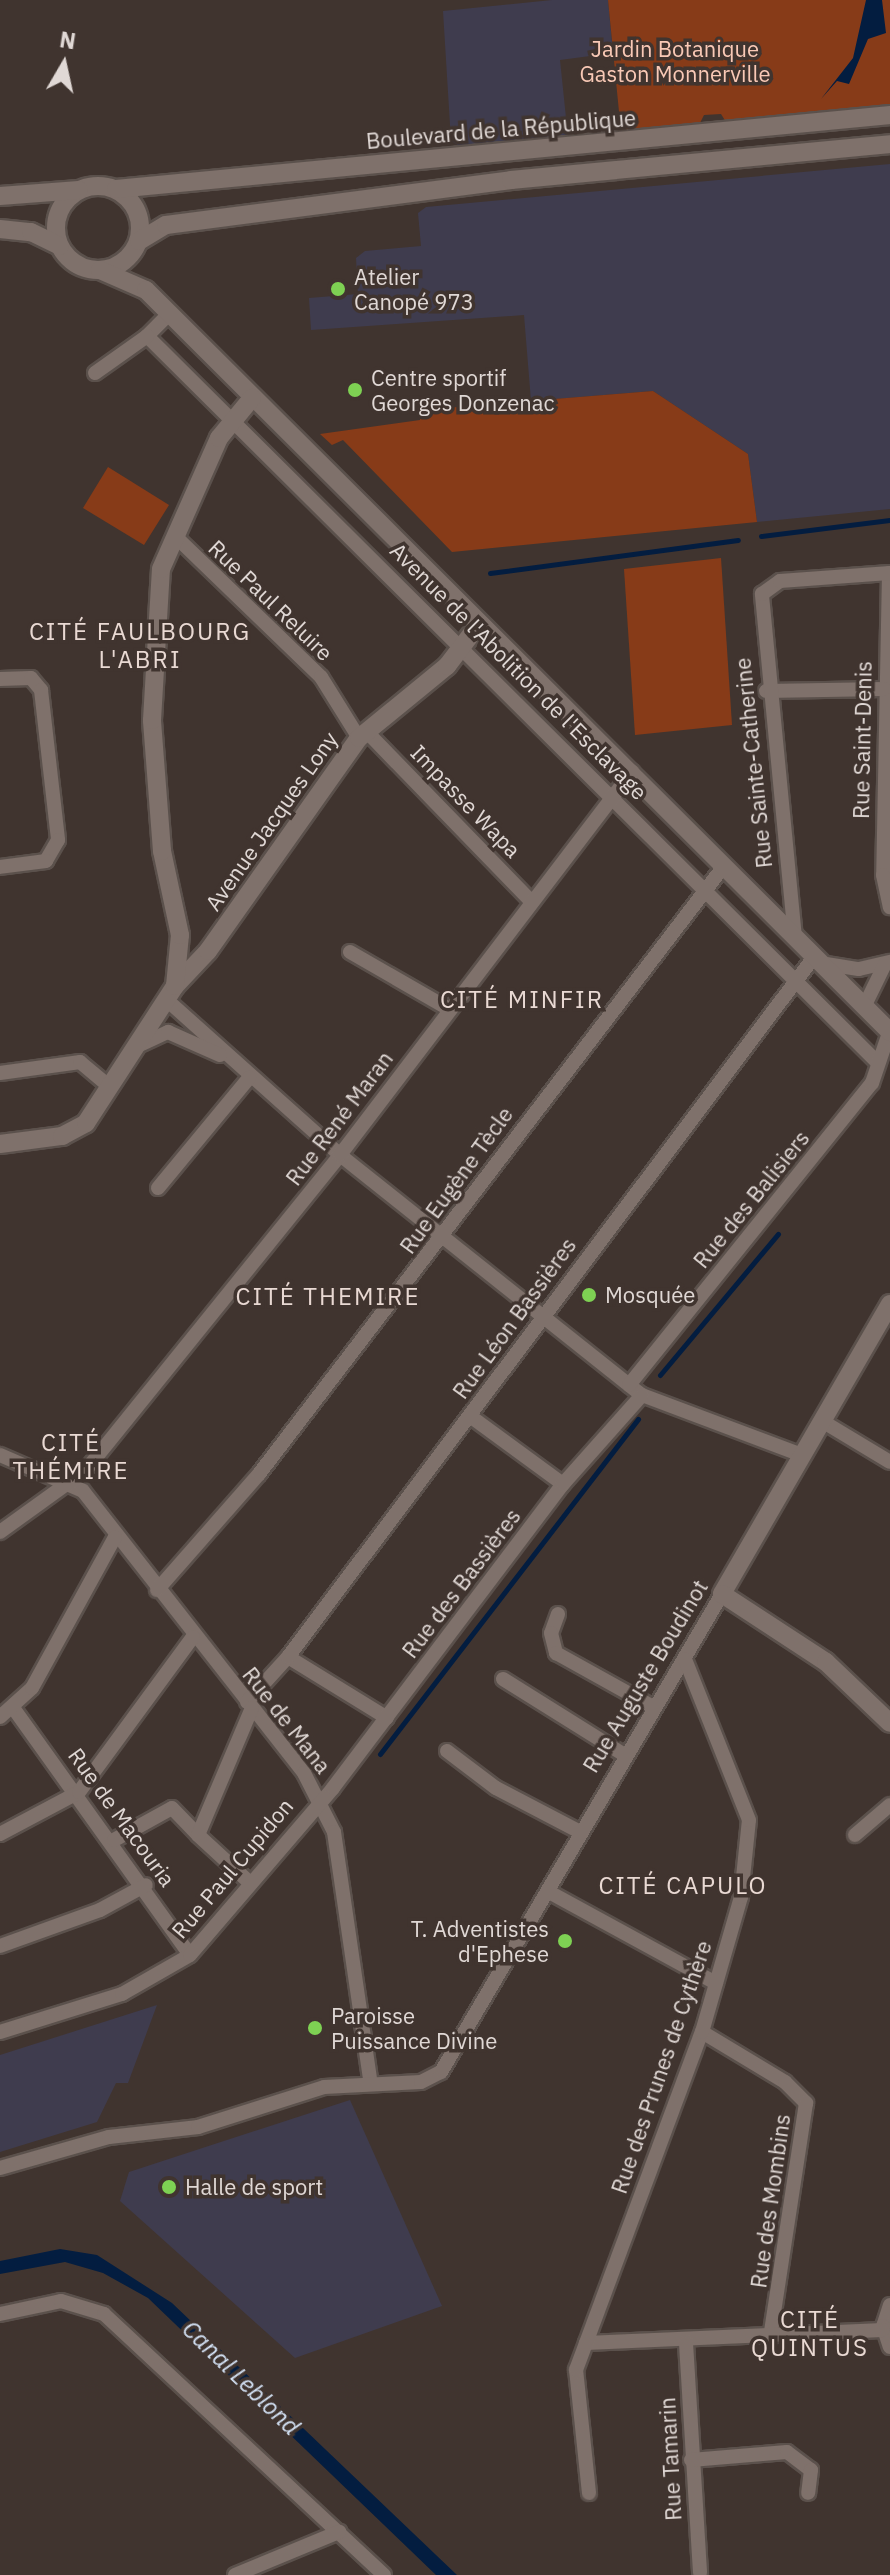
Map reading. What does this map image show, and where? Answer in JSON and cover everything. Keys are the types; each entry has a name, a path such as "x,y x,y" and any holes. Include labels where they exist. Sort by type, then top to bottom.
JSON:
{"street":[{"name":"Boulevard de la République","path":"116,189 890,115"},
{"path":"0,229 31,232 60,246 79,266 100,270 166,225 511,180 890,144"},
{"path":"0,196 116,189 134,206 142,286"},
{"path":"60,246 56,221 79,190"},
{"name":"Avenue de l'Abolition de l'Esclavage","path":"100,270 142,286 889,1031"},
{"path":"95,373 147,336 169,314"},
{"name":"Avenue de l'Abolition de l'Esclavage","path":"147,336 465,646 611,799 878,1063"},
{"path":"208,951 191,954 180,935 162,851 152,720 161,569 232,422 252,398"},
{"name":"Rue Paul Reluire","path":"175,536 321,677 363,735"},
{"name":"Rue Sainte-Catherine","path":"795,938 766,691 760,610 768,585 890,573"},
{"name":"Rue Saint-Denis","path":"890,573 884,689 883,875 890,907"},
{"name":"Avenue Jacques Lony","path":"172,994 208,951 363,735 465,646 479,624"},
{"path":"0,679 27,677 39,685 58,840 46,861 0,867"},
{"path":"766,691 884,689"},
{"name":"Impasse Wapa","path":"363,735 532,902"},
{"name":"Rue René Maran","path":"0,1532 71,1482 340,1155 632,772"},
{"name":"Rue Eugène Tècle","path":"157,1590 259,1474 443,1238 724,866"},
{"path":"0,1144 62,1136 86,1123 142,1044 172,994 180,935"},
{"path":"350,952 449,1009"},
{"path":"817,960 888,965 864,1007"},
{"name":"Rue Léon Bassières","path":"198,1835 250,1705 470,1416 539,1316 796,980 817,960"},
{"path":"172,994 228,1059 249,1078 539,1316 642,1395 802,1455"},
{"name":"Rue des Balisiers","path":"629,1385 872,1083 889,1031"},
{"path":"142,1044 168,1032 228,1059"},
{"path":"0,1073 80,1062 111,1088"},
{"path":"158,1188 249,1078"},
{"name":"Rue Auguste Boudinot","path":"370,2079 421,2082 441,2072 890,1304"},
{"name":"Rue des Bassières","path":"319,1799 387,1718 563,1484 642,1395"},
{"path":"470,1416 563,1484"},
{"path":"822,1421 890,1462"},
{"path":"0,1455 37,1475 71,1482"},
{"name":"Rue de Mana","path":"71,1482 250,1705 319,1799 337,1848 370,2079"},
{"path":"0,1717 14,1709 115,1537"},
{"path":"722,1594 826,1662 890,1723"},
{"path":"558,1614 551,1633 556,1653 655,1708"},
{"path":"0,1834 79,1792 193,1637"},
{"path":"288,1657 387,1718"},
{"name":"Rue des Prunes de Cythère","path":"589,2493 575,2394 586,2343 702,2032 741,1897 749,1820 685,1659"},
{"path":"503,1679 626,1756"},
{"name":"Rue de Macouria","path":"14,1709 114,1840 190,1955"},
{"path":"447,1751 496,1788 580,1832"},
{"name":"Rue Paul Cupidon","path":"0,2032 122,1994 190,1955 248,1881 319,1799"},
{"path":"855,1835 890,1805"},
{"path":"114,1840 172,1808 248,1881"},
{"path":"0,1946 100,1910 146,1885"},
{"path":"549,1892 716,1983"},
{"name":"Rue des Mombins","path":"702,2032 785,2082 806,2103 770,2338"},
{"path":"0,2168 83,2142 198,2127 370,2079"},
{"path":"0,2314 61,2301 104,2314 384,2575"},
{"path":"890,2305 883,2330 890,2347"},
{"path":"586,2343 686,2343 883,2330"},
{"name":"Rue Tamarin","path":"686,2343 700,2573"},
{"path":"691,2460 787,2452 811,2470 808,2493"},
{"path":"235,2575 256,2571 339,2532"}],"shaded area":[{"path":"552,0 608,0 613,53 560,60 568,137 463,148 451,141 443,11"},
{"path":"890,164 890,509 757,522 748,454 653,391 531,401 524,315 311,330 309,298 358,294 356,258 365,251 421,246 418,213 426,207"},
{"path":"157,2005 128,2083 116,2083 97,2122 0,2152 0,2055"},
{"path":"350,2100 442,2306 295,2358 120,2201 129,2172"}],"green space":[{"name":"Jardin Botanique Gaston Monnerville","path":"608,0 890,0 890,105 726,122 721,114 704,115 700,123 621,132"},
{"path":"653,391 748,454 757,522 452,552 343,440 332,445 320,434 420,420 420,410"},
{"path":"108,467 169,505 144,545 83,508"},
{"path":"721,558 732,725 635,735 624,569"}],"water":[{"path":"866,0 882,0 886,33 868,39 849,84 837,81 821,99 853,58"},
{"name":"Canal Leblond","path":"60,2249 97,2255 172,2303 457,2575 436,2575 148,2298 103,2273 65,2262 0,2274 0,2261"}],"waterway":[{"path":"761,536 890,520"},
{"path":"490,573 738,540"},
{"path":"660,1375 778,1234"},
{"path":"380,1754 638,1419"}],"place":[{"name":"Atelier Canopé 973","path":"338,289"},
{"name":"Centre sportif Georges Donzenac","path":"355,390"},
{"name":"Mosquée","path":"589,1295"},
{"name":"T. Adventistes d'Ephese","path":"565,1941"},
{"name":"Paroisse Puissance Divine","path":"315,2028"},
{"name":"Halle de sport","path":"169,2187"}],"district":[{"name":"CITÉ FAULBOURG L'ABRI","path":"140,646"},
{"name":"CITÉ MINFIR","path":"522,1000"},
{"name":"CITÉ THEMIRE","path":"328,1297"},
{"name":"CITÉ THÉMIRE","path":"71,1457"},
{"name":"CITÉ CAPULO","path":"683,1886"},
{"name":"CITÉ QUINTUS","path":"810,2334"}]}
